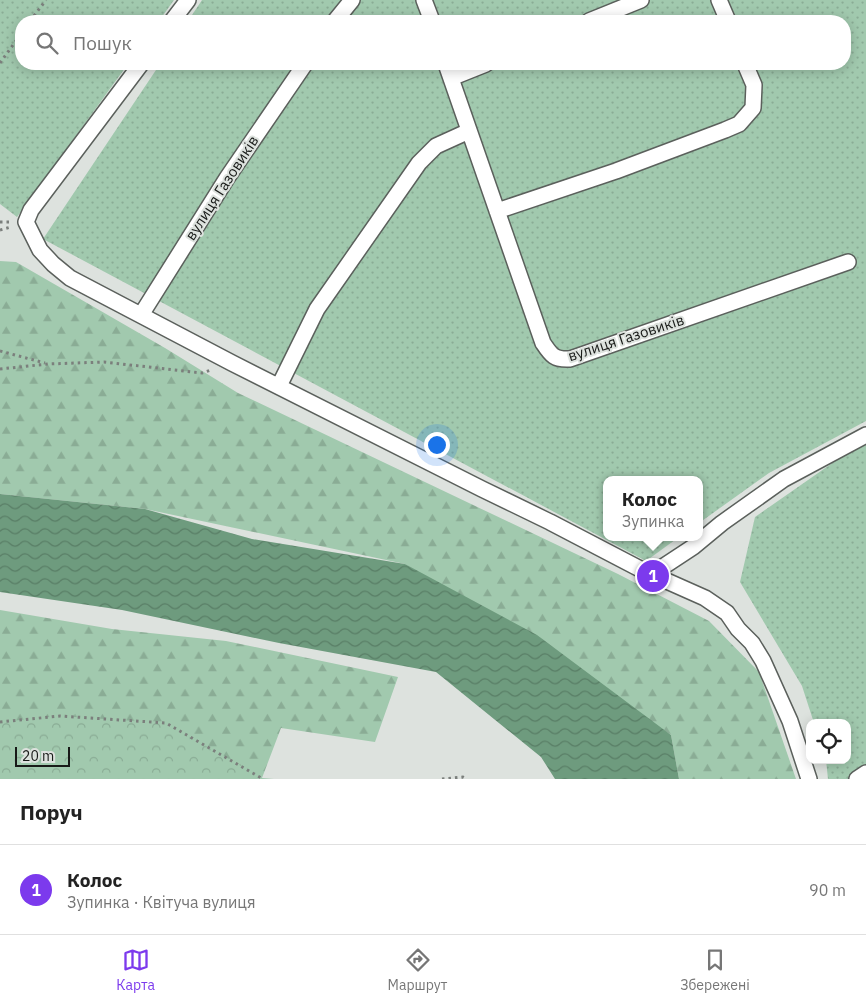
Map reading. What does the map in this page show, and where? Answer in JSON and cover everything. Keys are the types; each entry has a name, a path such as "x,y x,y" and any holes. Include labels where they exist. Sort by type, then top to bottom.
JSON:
{"street":[{"path":"177,15 188,0"},
{"path":"340,15 352,0"},
{"path":"424,0 430,15"},
{"path":"605,15 641,0"},
{"path":"720,0 726,15"},
{"path":"136,70 31,210 26,222 40,250 53,264 70,278 232,363 652,574 705,598 727,613 764,660 790,721 809,779"},
{"name":"вулиця Газовиків","path":"140,315 227,178 301,70"},
{"name":"вулиця Газовиків","path":"448,70 543,343 551,355 560,360 570,359 848,262"},
{"path":"451,78 471,70"},
{"path":"496,211 616,171 739,124 752,108 754,85 748,70"},
{"path":"279,386 317,309 418,163 436,146 469,131"},
{"path":"703,539 784,479 866,435"},
{"path":"652,574 700,541"},
{"path":"857,779 866,773"}],"path":[{"path":"35,15 46,0"},
{"path":"0,63 15,42"},
{"path":"0,351 48,364"},
{"path":"0,369 48,364 104,362 202,373 232,363"},
{"path":"0,722 60,716 166,723 263,779"},
{"path":"442,779 463,777 467,779"}],"green space":[{"path":"0,0 174,0 163,15 15,15 15,70 124,70 17,217 0,204"},
{"path":"202,0 866,0 866,421 769,473 703,520 703,476 603,476 603,538 43,239 156,70 851,70 851,15 192,15"},
{"path":"0,261 16,262 165,348 238,393 618,574 709,621 759,672 796,779 679,779 671,735 405,564 145,509 0,494"},
{"path":"866,444 866,779 828,779 826,764 851,764 851,719 813,719 802,686 740,582 755,517 841,457"},
{"path":"609,541 674,541 646,561"},
{"path":"0,610 112,629 226,641 398,677 375,742 281,728 262,778 274,779 0,779"},
{"path":"60,716 166,723 262,779 0,779 0,722"}],"water":[{"path":"0,494 145,509 252,539 405,564 537,635 671,735 679,779 555,779 541,757 436,672 279,643 122,610 0,592"}],"place":[{"name":"Колос","path":"653,576"}]}
